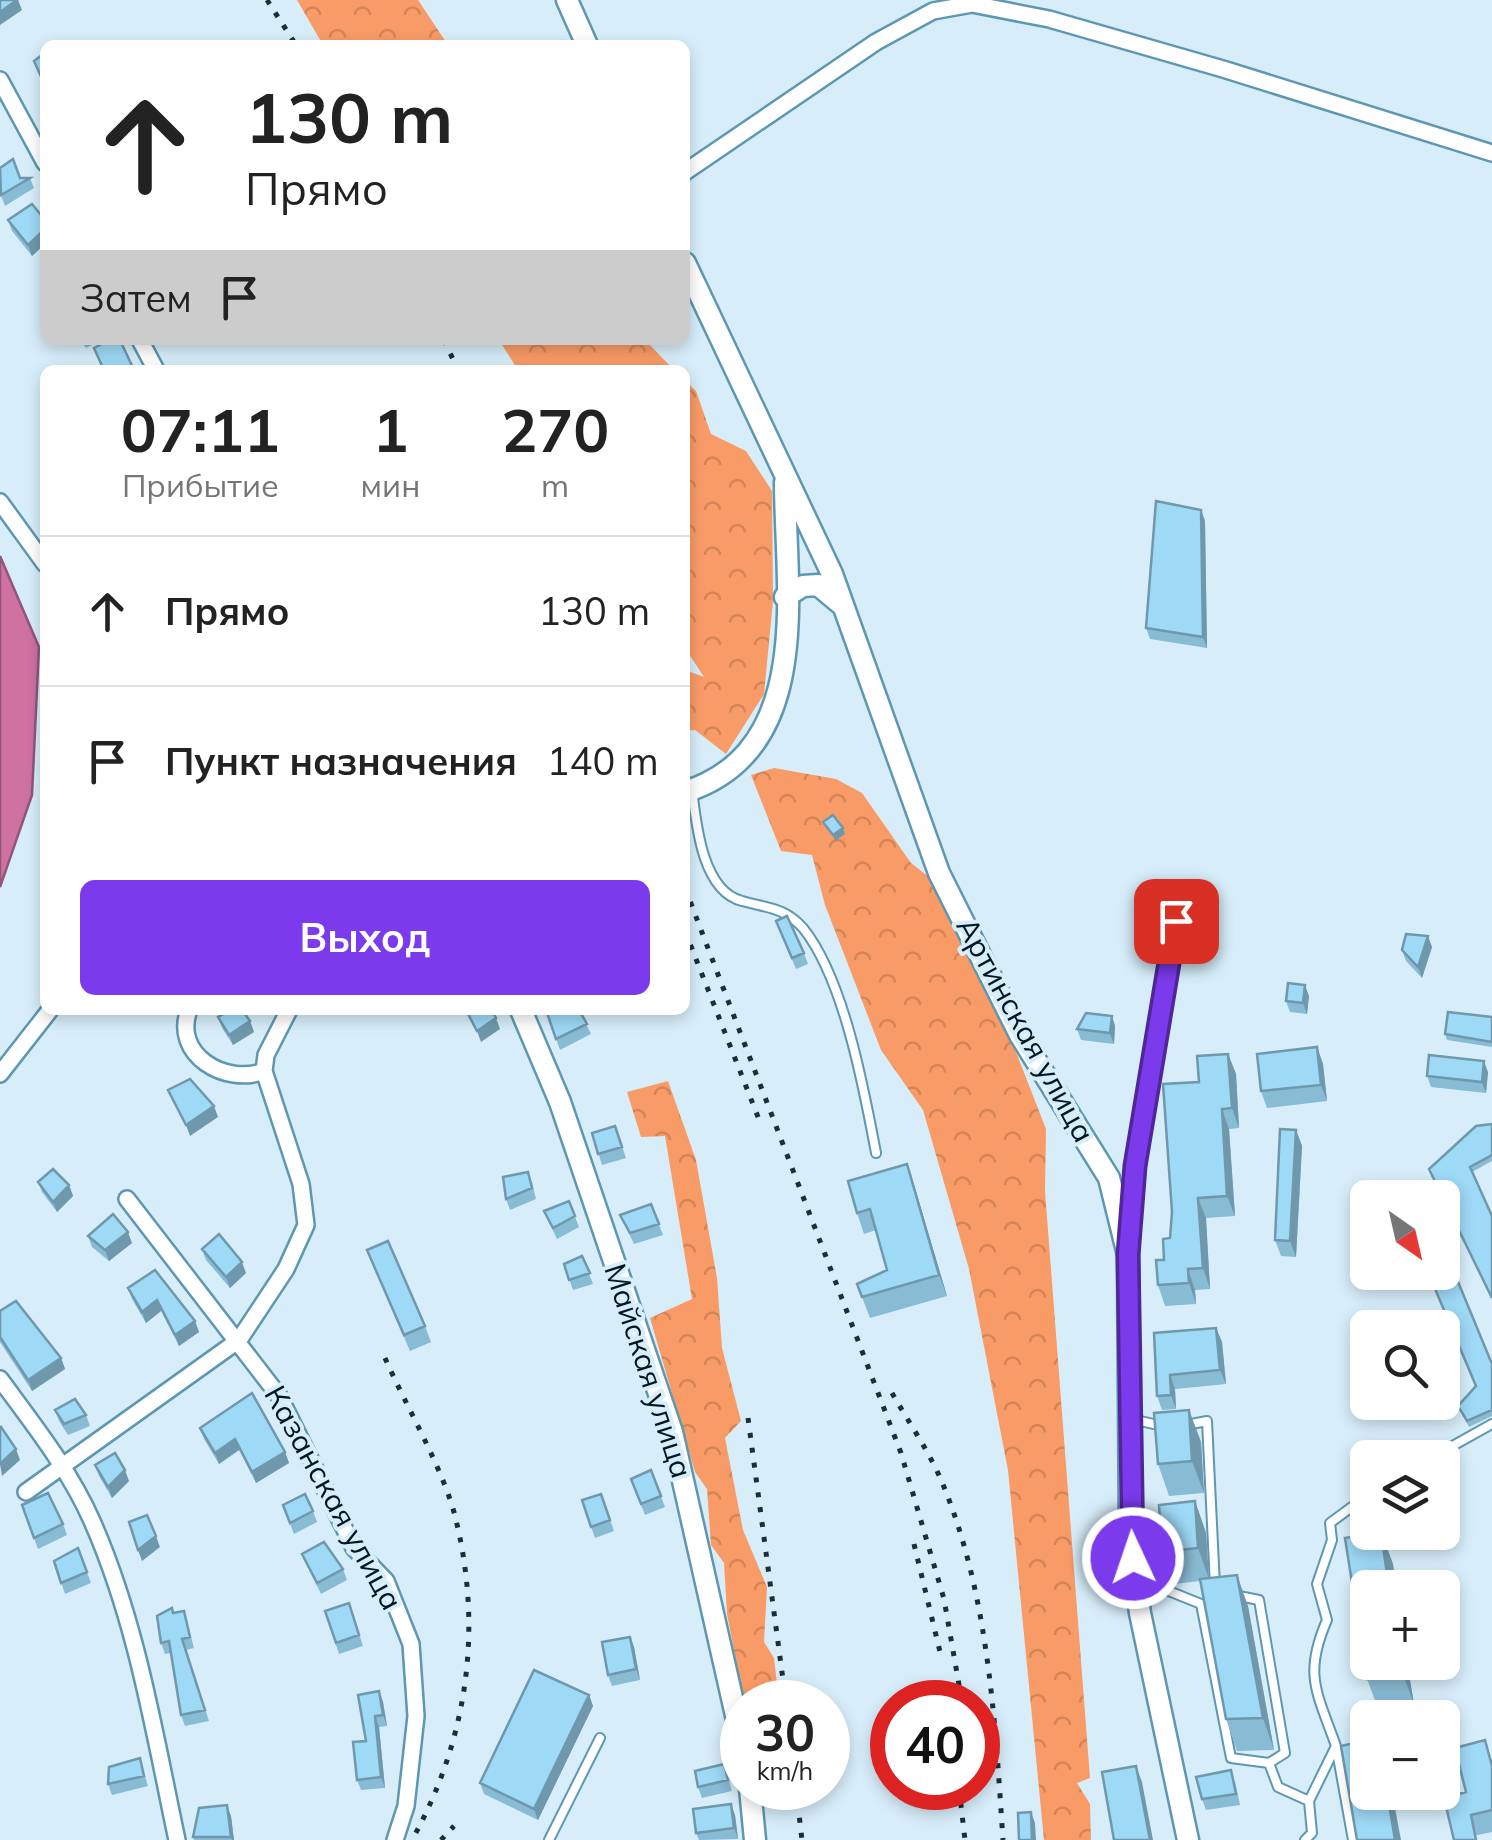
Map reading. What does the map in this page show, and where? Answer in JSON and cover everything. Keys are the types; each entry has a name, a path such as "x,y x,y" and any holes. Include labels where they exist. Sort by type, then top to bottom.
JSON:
{"street":[{"path":"567,0 584,40"},
{"path":"690,169 876,42 932,11 972,4 1049,19 1188,59 1492,154"},
{"path":"0,80 40,154"},
{"name":"Артинская улица","path":"690,275 843,606 940,874 1020,1035 1110,1178 1128,1255 1130,1538 1188,1840"},
{"path":"690,789 752,748 773,714 785,672 785,475"},
{"path":"0,502 40,557"},
{"path":"785,597 804,586 818,585 843,606"},
{"path":"0,1074 46,1015"},
{"path":"186,1015 193,1049 216,1072 246,1078 264,1071"},
{"name":"Майская улица","path":"522,1015 560,1102 672,1432 728,1680"},
{"path":"26,1492 239,1340 286,1270 306,1225 301,1184 264,1071 274,1017"},
{"name":"Казанская улица","path":"126,1200 279,1396 354,1548 386,1580 411,1644 416,1716 406,1806 395,1840"},
{"path":"0,1378 62,1466 91,1520 134,1634 177,1840"},
{"path":"752,1810 755,1840"}],"lane":[{"path":"690,795 697,832 720,889 740,901 782,909 804,930 837,996 859,1063 876,1153"},
{"path":"1128,1255 1135,1166 1176,921"},
{"path":"1129,1418 1168,1428 1207,1421 1217,1582 1210,1598"},
{"path":"1460,1442 1492,1424"},
{"path":"1350,1508 1330,1523 1332,1540 1316,1584 1327,1620 1312,1656 1316,1689 1336,1746 1353,1840"},
{"path":"1135,1578 1200,1604"},
{"path":"1244,1594 1259,1600 1285,1753 1269,1764 1241,1762 1226,1749 1200,1604 1210,1598 1244,1594"},
{"path":"549,1840 600,1738"},
{"path":"1305,1840 1312,1833 1309,1802 1336,1746"},
{"path":"1269,1764 1278,1787 1309,1802"}],"green space":[{"path":"297,0 418,0 445,40 320,40"},
{"path":"502,345 650,345 669,365 515,365"},
{"path":"690,385 696,391 711,434 746,451 772,491 773,601 764,694 726,754 695,730 690,730 690,672 704,677 690,656"},
{"path":"774,768 836,779 862,793 911,863 939,885 1000,1011 1046,1129 1045,1191 1090,1778 1077,1783 1090,1804 1091,1840 1044,1840 1008,1470 969,1269 923,1110 881,1050 825,905 812,855 781,851 751,775"},
{"path":"668,1081 696,1160 717,1278 722,1348 741,1421 725,1438 743,1530 767,1587 764,1642 774,1658 776,1680 740,1680 727,1614 724,1563 711,1545 707,1489 695,1472 650,1318 692,1299 665,1136 641,1137 627,1092"}],"shaded area":[{"path":"0,556 39,647 32,795 0,887"}],"building":[{"path":"0,0 17,0 0,12"},
{"path":"13,159 20,178 30,178 1,195 0,168"},
{"path":"32,204 40,214 40,234 28,245 8,220"},
{"path":"122,345 132,365 102,365 94,348"},
{"path":"1156,501 1201,510 1203,637 1146,628"},
{"path":"833,815 843,828 833,835 823,822"},
{"path":"787,916 804,953 792,958 776,921"},
{"path":"1406,934 1428,936 1418,967 1402,950"},
{"path":"1288,983 1305,985 1303,1003 1286,1001"},
{"path":"1448,1012 1492,1017 1492,1042 1445,1034"},
{"path":"1086,1013 1112,1016 1110,1033 1077,1029"},
{"path":"246,1015 250,1021 229,1035 218,1017"},
{"path":"469,1015 494,1015 496,1018 477,1031"},
{"path":"548,1015 582,1015 587,1024 556,1039"},
{"path":"1317,1047 1321,1085 1261,1091 1257,1054"},
{"path":"1228,1054 1232,1108 1222,1109 1227,1196 1198,1198 1203,1268 1188,1269 1189,1283 1158,1285 1156,1260 1164,1260 1163,1239 1170,1238 1172,1212 1163,1084 1199,1082 1197,1056"},
{"path":"1429,1055 1484,1061 1482,1082 1427,1076"},
{"path":"190,1079 214,1106 186,1125 168,1090"},
{"path":"1492,1124 1492,1155 1470,1167 1492,1216 1492,1298 1460,1232 1460,1180 1434,1180 1429,1169 1476,1126"},
{"path":"615,1126 622,1147 598,1154 592,1133"},
{"path":"1280,1129 1296,1130 1290,1241 1275,1240"},
{"path":"907,1164 939,1275 862,1297 857,1284 887,1270 870,1209 857,1213 848,1181"},
{"path":"53,1169 69,1185 53,1202 38,1182"},
{"path":"528,1172 532,1188 506,1199 503,1177"},
{"path":"569,1201 575,1216 553,1228 544,1211"},
{"path":"651,1204 659,1224 630,1233 620,1215"},
{"path":"113,1214 128,1232 105,1250 88,1236"},
{"path":"219,1234 242,1262 226,1277 202,1249"},
{"path":"388,1241 425,1326 404,1335 367,1250"},
{"path":"582,1256 590,1273 569,1280 564,1264"},
{"path":"155,1270 195,1321 175,1335 157,1300 142,1312 128,1288"},
{"path":"1460,1287 1492,1364 1492,1410 1467,1421 1460,1404 1476,1386 1460,1348 1460,1310 1444,1310 1436,1290 1460,1290"},
{"path":"16,1301 61,1358 28,1380 0,1337 0,1311"},
{"path":"1216,1328 1220,1370 1170,1375 1171,1395 1157,1396 1154,1333"},
{"path":"252,1393 285,1452 252,1472 235,1439 215,1453 200,1428"},
{"path":"75,1399 86,1415 64,1424 55,1410"},
{"path":"1189,1410 1192,1461 1158,1464 1154,1413"},
{"path":"0,1428 16,1449 0,1464"},
{"path":"115,1453 125,1470 108,1487 95,1465"},
{"path":"651,1470 661,1496 641,1504 631,1479"},
{"path":"48,1493 63,1524 34,1538 22,1505"},
{"path":"305,1494 313,1511 290,1523 283,1505"},
{"path":"601,1494 610,1520 591,1527 582,1500"},
{"path":"1195,1501 1198,1548 1162,1552 1159,1505"},
{"path":"147,1515 156,1536 138,1550 129,1522"},
{"path":"1350,1537 1350,1550 1384,1550 1386,1570 1350,1570 1345,1538"},
{"path":"324,1542 343,1569 317,1583 302,1554"},
{"path":"78,1548 87,1572 61,1583 54,1561"},
{"path":"1237,1575 1263,1718 1226,1719 1200,1579"},
{"path":"349,1603 359,1635 336,1643 325,1611"},
{"path":"172,1608 173,1613 184,1611 190,1637 182,1639 205,1710 181,1715 169,1641 161,1643 157,1616"},
{"path":"630,1637 636,1669 608,1675 602,1642"},
{"path":"534,1670 589,1695 534,1809 480,1783"},
{"path":"379,1691 383,1715 375,1716 381,1777 357,1780 353,1742 366,1741 358,1695"},
{"path":"1485,1740 1492,1766 1492,1810 1471,1815 1476,1840 1454,1840 1447,1810 1460,1810 1460,1794 1466,1792 1460,1747"},
{"path":"1350,1744 1350,1799 1341,1746"},
{"path":"140,1758 144,1776 108,1784 109,1767"},
{"path":"720,1765 720,1782 698,1787 695,1771"},
{"path":"1136,1766 1150,1840 1114,1840 1102,1772"},
{"path":"1231,1770 1236,1794 1202,1799 1196,1777"},
{"path":"227,1805 231,1837 193,1837 199,1808"},
{"path":"720,1805 720,1810 732,1810 734,1828 696,1833 693,1809"},
{"path":"1352,1810 1390,1810 1395,1840 1357,1840"},
{"path":"1031,1812 1032,1840 1019,1840 1018,1813"}],"railway":[{"path":"267,0 293,40"},
{"path":"446,345 456,365"},
{"path":"690,901 901,1453 944,1599 958,1680"},
{"path":"690,944 760,1122"},
{"path":"385,1358 451,1501 468,1603 465,1684 457,1725 446,1764 412,1840"},
{"path":"892,1393 939,1475 971,1572 987,1661 1003,1840"},
{"path":"748,1418 783,1680"},
{"path":"914,1544 941,1656"},
{"path":"799,1810 802,1840"},
{"path":"962,1810 965,1840"},
{"path":"441,1840 454,1826"}],"route":[{"path":"1133,1558 1128,1255 1135,1166 1176,921"}]}
